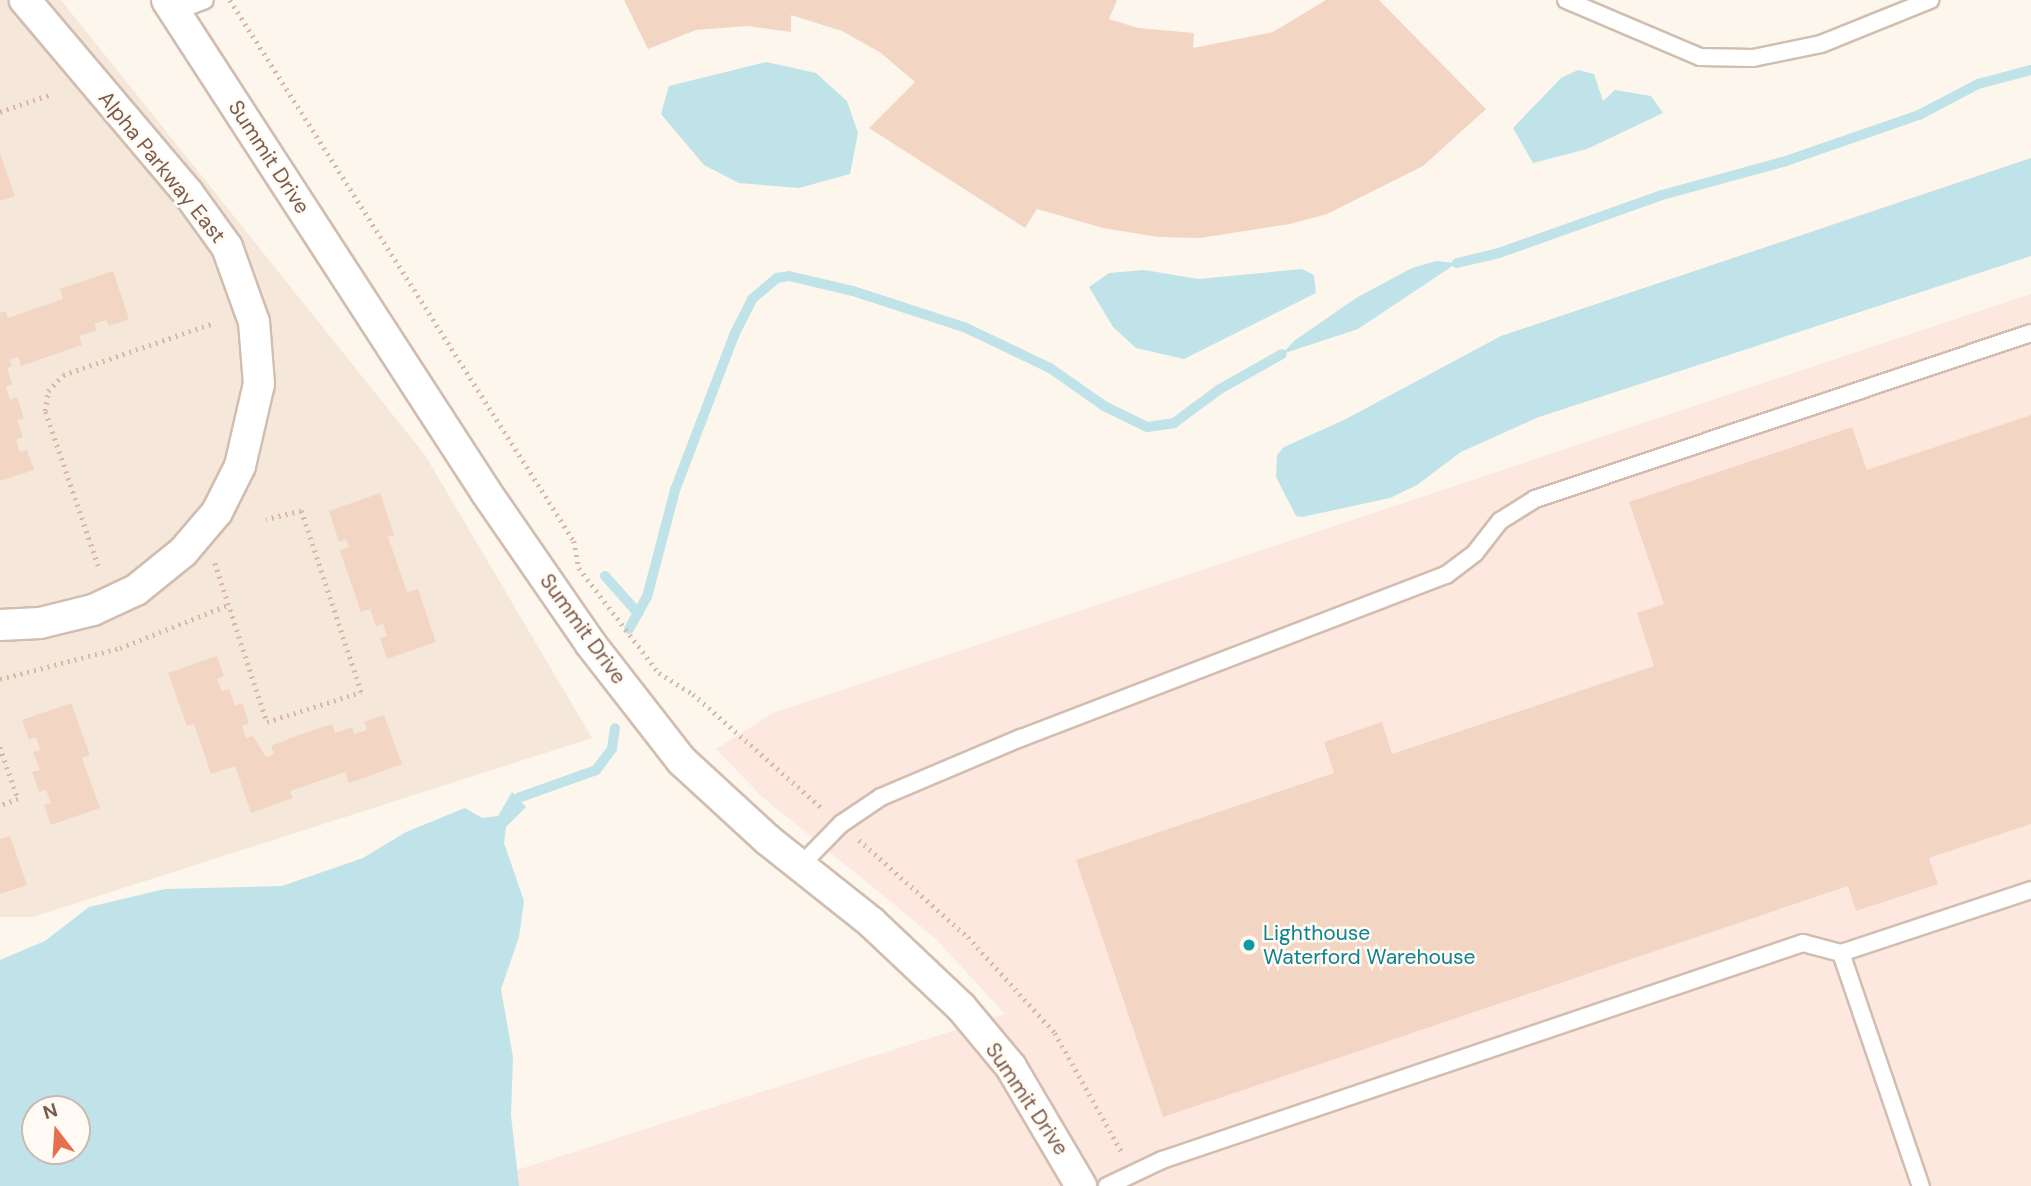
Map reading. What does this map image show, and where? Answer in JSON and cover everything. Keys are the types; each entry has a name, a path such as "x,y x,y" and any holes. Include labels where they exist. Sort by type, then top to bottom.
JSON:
{"street":[{"name":"Alpha Parkway East","path":"0,625 40,623 93,610 136,590 183,552 217,512 240,466 259,384 254,322 226,247 188,193 25,0"},
{"name":"Summit Drive","path":"171,6 486,492 590,643 682,761 800,866 871,922 961,1007 1011,1067 1085,1185"}],"lane":[{"path":"171,6 205,0"},
{"path":"1566,0 1700,57 1754,58 1821,44 1930,0"},
{"path":"800,866 841,824 881,797 1021,738 1446,575 1475,553 1500,521 1535,499 2031,333"},
{"path":"1085,1185 1129,1176 1162,1160 1803,943 1841,953 2031,890"},
{"path":"1841,953 1921,1186"}],"path":[{"path":"230,0 573,541 579,568 659,673 693,694 968,937 1055,1033 1119,1141 1129,1176"},
{"path":"0,112 51,94"},
{"path":"98,566 45,411 48,391 69,373 214,323"},
{"path":"211,552 267,722 361,692 301,511 266,520"},
{"path":"0,679 120,648 229,605"},
{"path":"0,747 18,799 0,806"}],"shaded area":[{"path":"0,0 61,0 425,455 592,738 33,917 0,917"},
{"path":"2031,294 2031,1186 467,1186 1005,1014 935,938 761,796 716,749 773,713"}],"water":[{"path":"766,62 816,73 847,101 858,133 850,174 799,188 739,183 704,165 661,114 669,86"},
{"path":"1578,70 1594,74 1603,101 1615,90 1651,96 1663,113 1587,149 1533,163 1513,128 1561,78"},
{"path":"2031,158 2031,256 1539,417 1461,452 1417,485 1390,498 1302,517 1296,516 1276,477 1277,455 1284,447 1344,420 1501,336"},
{"path":"1436,261 1457,263 1358,329 1282,354 1294,341 1356,298 1412,268"},
{"path":"1302,269 1314,275 1316,293 1184,359 1136,348 1113,327 1089,287 1109,273 1144,270 1199,279"},
{"path":"512,792 526,807 506,827 504,843 524,901 519,937 501,989 513,1057 511,1115 519,1186 0,1186 0,960 45,941 89,907 165,889 282,886 363,858 406,832 465,808 482,818 498,816"}],"building":[{"path":"624,0 1117,0 1109,19 1138,28 1194,33 1193,48 1273,32 1326,0 1379,0 1486,109 1423,166 1327,214 1290,224 1200,238 1158,237 1103,228 1037,209 1025,228 869,128 915,82 881,53 842,31 791,15 791,32 747,26 696,30 648,49"},
{"path":"0,154 15,196 0,201"},
{"path":"113,271 129,319 109,326 106,320 94,324 97,330 79,336 82,345 21,366 18,357 10,360 12,366 7,368 12,384 6,387 10,400 17,397 24,418 17,420 23,437 16,440 20,452 27,450 34,470 0,481 0,313 6,311 8,318 63,299 60,289"},
{"path":"2031,415 2031,824 1929,858 1938,884 1856,911 1848,886 1163,1117 1076,860 1334,773 1324,742 1382,722 1392,754 1654,666 1637,613 1664,604 1629,502 1852,427 1867,470"},
{"path":"380,493 394,535 388,537 407,592 418,589 436,642 387,659 380,638 387,636 383,624 376,626 370,609 361,612 340,551 349,547 346,539 339,542 329,511"},
{"path":"217,656 224,676 217,679 222,691 229,689 235,706 242,703 249,723 242,726 246,738 253,736 266,757 274,754 271,746 304,733 332,724 335,733 352,727 354,734 367,730 364,722 384,715 402,764 349,783 345,772 290,791 293,798 251,813 235,766 211,774 194,724 187,726 168,673"},
{"path":"71,703 90,755 82,758 100,808 51,825 44,805 51,803 46,790 39,792 32,772 40,770 33,752 40,750 36,737 29,740 22,720"},
{"path":"10,836 27,885 0,894 0,839"}],"waterway":[{"path":"1457,263 1499,253 1662,195 1783,162 1919,115 1978,84 2031,70"},
{"path":"629,629 647,597 675,490 735,333 752,299 777,278 789,276 853,291 964,327 1050,368 1104,406 1147,427 1174,423 1220,389 1282,354"},
{"path":"605,576 638,613"},
{"path":"518,798 596,770 612,749 615,728"}],"place":[{"name":"Lighthouse Waterford Warehouse","path":"1249,945"}]}
